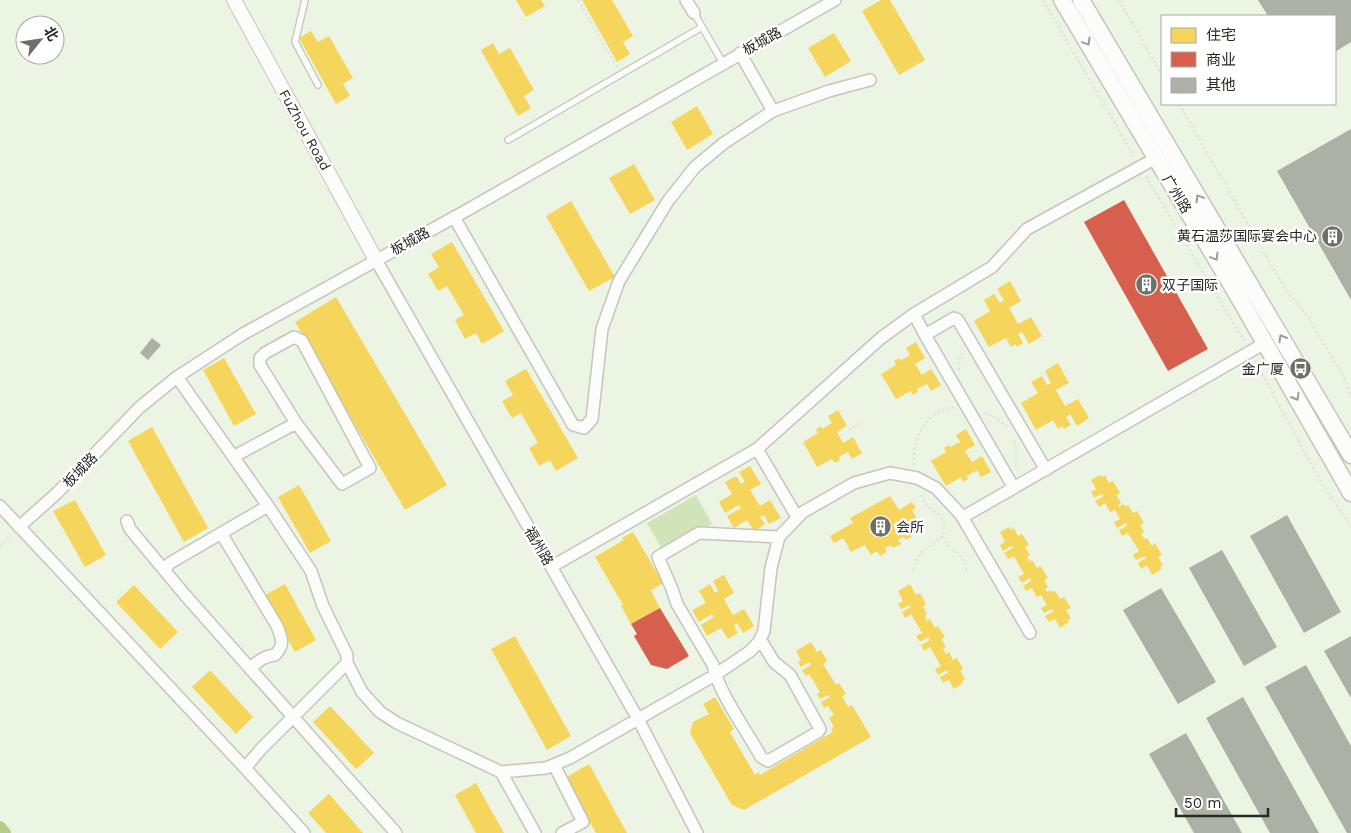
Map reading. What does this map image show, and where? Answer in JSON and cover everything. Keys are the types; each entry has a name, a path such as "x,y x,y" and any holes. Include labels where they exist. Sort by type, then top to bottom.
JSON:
{"main road":[{"name":"广州路","path":"1062,0 1265,343 1351,493"},
{"name":"广州路","path":"1081,0 1351,456"}],"street":[{"name":"FuZhou Road","path":"234,0 376,260"},
{"path":"686,0 694,13"},
{"name":"板城路","path":"19,527 57,494 140,407 177,377 242,334 454,217 835,0"},
{"path":"740,53 773,111"},
{"path":"454,217 573,425 584,428 592,419 602,329 620,281 668,201 694,167 724,143 773,111 830,91 870,80"},
{"path":"551,567 757,449 881,338 914,314 992,267 1027,229 1156,158"},
{"name":"福州路","path":"376,260 638,719 697,833"},
{"path":"914,314 1014,488"},
{"path":"925,335 954,318 958,320 1046,470"},
{"path":"294,338 302,341 370,468 342,484 296,423 260,365 260,358 265,353 294,338"},
{"path":"963,517 1265,343"},
{"path":"177,377 268,506 311,571 323,606 347,655 347,664 362,692 380,712 397,723 501,772 546,768 570,758 715,675 749,652 764,631 771,568 779,537 803,512 854,483 890,473 917,478 936,488 963,517 1030,633"},
{"path":"233,457 296,423"},
{"path":"757,449 797,517"},
{"path":"0,506 304,833"},
{"path":"164,570 170,563 268,506"},
{"path":"127,521 130,529 250,670 396,833"},
{"path":"221,533 277,626 282,641 282,648 275,655 260,660 250,670"},
{"path":"760,639 774,662 790,675 820,729 818,732 768,761 761,756 715,675 713,665 677,604 658,557 699,533 779,537"},
{"path":"245,768 261,749 347,664"},
{"path":"554,765 583,822 562,833"},
{"path":"501,772 535,833"}],"lane":[{"path":"305,0 295,42 318,85"},
{"path":"694,13 723,63"},
{"path":"508,140 702,27"}],"path":[{"path":"578,0 621,74"},
{"path":"1043,0 1250,352 1322,484 1351,526"},
{"path":"1119,0 1161,73"},
{"path":"1180,105 1286,290 1310,320 1346,381 1351,398"},
{"path":"960,376 960,359 970,342"},
{"path":"966,570 963,558 959,552 948,546 942,537 944,524 937,513 927,507 923,501 913,452 919,432 925,424 940,412 966,406 993,416 1010,430"},
{"path":"848,430 864,421"},
{"path":"1013,434 1016,468"},
{"path":"0,546 19,527"},
{"path":"912,570 918,556 942,537"}],"green space":[{"path":"696,495 712,524 663,551 647,523"}],"building: 住宅":[{"path":"516,0 541,0 545,6 526,17"},
{"path":"582,0 612,0 633,36 623,42 630,54 617,62"},
{"path":"881,0 890,0 925,60 899,75 862,11"},
{"path":"311,31 318,42 329,36 353,78 343,84 350,96 336,104 299,38"},
{"path":"834,33 851,61 825,77 808,48"},
{"path":"493,43 499,54 510,48 534,90 524,96 531,108 518,116 481,50"},
{"path":"697,106 713,134 687,150 671,122"},
{"path":"634,164 655,200 630,214 609,178"},
{"path":"571,201 615,277 589,291 546,216"},
{"path":"452,242 504,331 482,344 476,333 465,339 455,320 464,315 447,286 438,291 428,274 439,267 431,254"},
{"path":"1010,281 1021,301 1009,308 1018,324 1031,317 1042,336 1029,344 1022,332 1018,334 1023,343 1017,347 1015,344 1011,347 1006,338 989,347 974,321 990,311 984,300 994,294 1000,303 1004,300 997,289"},
{"path":"336,297 447,485 405,510 295,322"},
{"path":"916,342 925,358 915,364 922,375 931,369 941,385 931,391 927,384 917,389 918,392 913,395 911,391 896,399 881,374 896,365 894,361 899,358 900,361 910,355 906,348"},
{"path":"224,358 256,414 234,426 203,370"},
{"path":"1058,363 1069,383 1056,390 1065,406 1078,399 1089,418 1077,426 1070,414 1066,417 1071,425 1064,429 1063,426 1058,429 1053,420 1036,430 1021,403 1038,393 1031,382 1042,376 1047,385 1051,383 1045,371"},
{"path":"526,369 578,458 556,471 550,460 539,466 529,448 538,443 521,413 512,418 502,401 513,395 505,381"},
{"path":"838,410 847,426 837,432 843,443 853,437 862,453 852,459 848,452 839,457 840,460 835,463 832,459 817,467 803,442 818,433 816,429 821,426 822,429 832,423 828,416"},
{"path":"152,427 208,528 184,542 128,441"},
{"path":"966,429 975,445 965,451 972,462 982,456 991,472 981,477 977,470 967,476 968,479 963,482 961,477 946,486 931,461 946,452 944,448 960,442 956,435"},
{"path":"750,466 761,484 750,490 760,506 770,500 781,518 769,524 764,515 760,517 765,524 754,531 747,520 734,528 727,516 741,508 739,505 725,513 719,502 732,494 725,482 736,476 741,484 745,482 739,472"},
{"path":"1100,475 1102,477 1105,475 1109,483 1113,481 1120,493 1116,495 1121,503 1118,505 1119,507 1124,504 1125,507 1128,505 1133,513 1137,511 1144,523 1140,525 1144,532 1141,534 1144,539 1147,538 1152,546 1155,543 1162,555 1158,557 1163,565 1160,566 1162,569 1152,575 1147,565 1141,569 1138,563 1146,558 1145,556 1136,560 1133,555 1139,551 1128,533 1122,536 1119,530 1127,526 1126,523 1117,528 1114,522 1120,519 1115,510 1110,512 1105,503 1099,507 1095,501 1104,496 1102,494 1094,498 1091,492 1096,489 1091,480"},
{"path":"299,485 331,541 310,553 278,497"},
{"name":"会所","path":"890,496 899,510 912,502 916,508 912,510 920,524 910,530 913,536 906,540 904,537 898,540 901,544 893,548 891,545 885,548 887,552 880,556 877,551 871,555 865,545 851,552 843,538 834,543 830,536 853,523 850,518"},
{"path":"75,500 106,555 85,567 53,511"},
{"path":"1009,527 1011,530 1014,528 1018,536 1022,534 1029,545 1025,547 1030,555 1027,557 1030,562 1032,560 1037,568 1041,566 1048,578 1044,580 1048,587 1045,589 1047,592 1055,591 1060,599 1064,597 1071,608 1066,610 1071,618 1068,620 1069,622 1060,628 1055,619 1049,622 1045,616 1054,611 1052,609 1044,613 1041,608 1047,605 1041,595 1037,597 1032,588 1026,591 1023,586 1031,581 1030,578 1022,583 1018,577 1024,574 1014,556 1008,559 1004,553 1013,548 1011,546 1003,551 1000,545 1005,542 1000,532"},
{"path":"633,532 663,583 652,590 650,589 660,608 631,624 621,606 623,605 595,557 624,540 622,538"},
{"path":"724,575 734,593 724,599 733,615 744,609 754,626 743,633 737,623 734,626 738,633 728,639 721,628 707,636 701,625 714,617 712,614 699,622 692,610 706,603 699,591 710,584 715,593 718,591 713,581"},
{"path":"285,584 316,640 295,652 263,596"},
{"path":"910,584 916,595 920,593 926,604 923,606 927,614 925,616 927,621 930,619 935,628 938,626 945,637 941,639 946,647 943,649 946,654 949,652 953,660 957,658 963,669 960,671 965,679 962,681 963,683 954,689 949,680 943,683 940,677 948,673 947,670 938,675 935,669 941,666 930,647 924,651 921,645 930,640 928,637 920,642 916,636 922,633 911,614 905,618 902,612 911,607 909,605 901,609 898,604 903,601 898,591"},
{"path":"134,585 178,632 160,649 116,602"},
{"path":"515,636 571,736 547,750 491,649"},
{"path":"811,642 817,652 821,650 827,661 823,664 836,685 839,683 846,694 842,696 848,707 852,705 871,737 744,810 732,805 690,733 693,722 709,714 703,704 715,697 734,729 730,732 755,775 759,772 760,775 833,732 831,729 834,727 829,718 834,715 828,706 824,708 821,702 830,697 828,695 820,699 817,694 820,692 809,674 806,676 802,670 811,665 809,662 801,667 798,662 801,660 796,651"},
{"path":"210,670 253,717 236,734 192,687"},
{"path":"330,706 374,753 356,769 313,722"},
{"path":"589,764 627,833 596,833 565,778"},
{"path":"476,783 504,833 476,833 455,795"},
{"path":"329,794 363,833 326,833 308,813"}],"building: 商业":[{"name":"双子国际","path":"1124,200 1208,349 1168,371 1084,222"},
{"path":"660,608 689,656 667,669 651,665 634,636 637,634 631,624"}],"building: 其他":[{"path":"1258,0 1351,0 1351,42 1336,51 1336,15 1267,15"},
{"name":"黄石温莎国际宴会中心","path":"1351,129 1351,300 1277,171"},
{"path":"152,338 161,345 148,360 140,353"},
{"path":"1287,515 1341,612 1304,633 1250,536"},
{"path":"1222,550 1277,647 1244,666 1189,568"},
{"path":"1161,588 1216,682 1178,704 1123,610"},
{"path":"1351,636 1351,698 1324,651"},
{"path":"1306,665 1351,746 1351,833 1347,833 1265,687"},
{"path":"1243,697 1319,833 1270,833 1206,718"},
{"path":"1186,733 1242,833 1194,833 1149,754"}],"waterway":[{"path":"0,827 5,833"}],"place":[{"name":"黄石温莎国际宴会中心","path":"1333,236"},
{"name":"双子国际","path":"1146,285"},
{"name":"金广厦","path":"1300,369"},
{"name":"会所","path":"880,527"}]}
